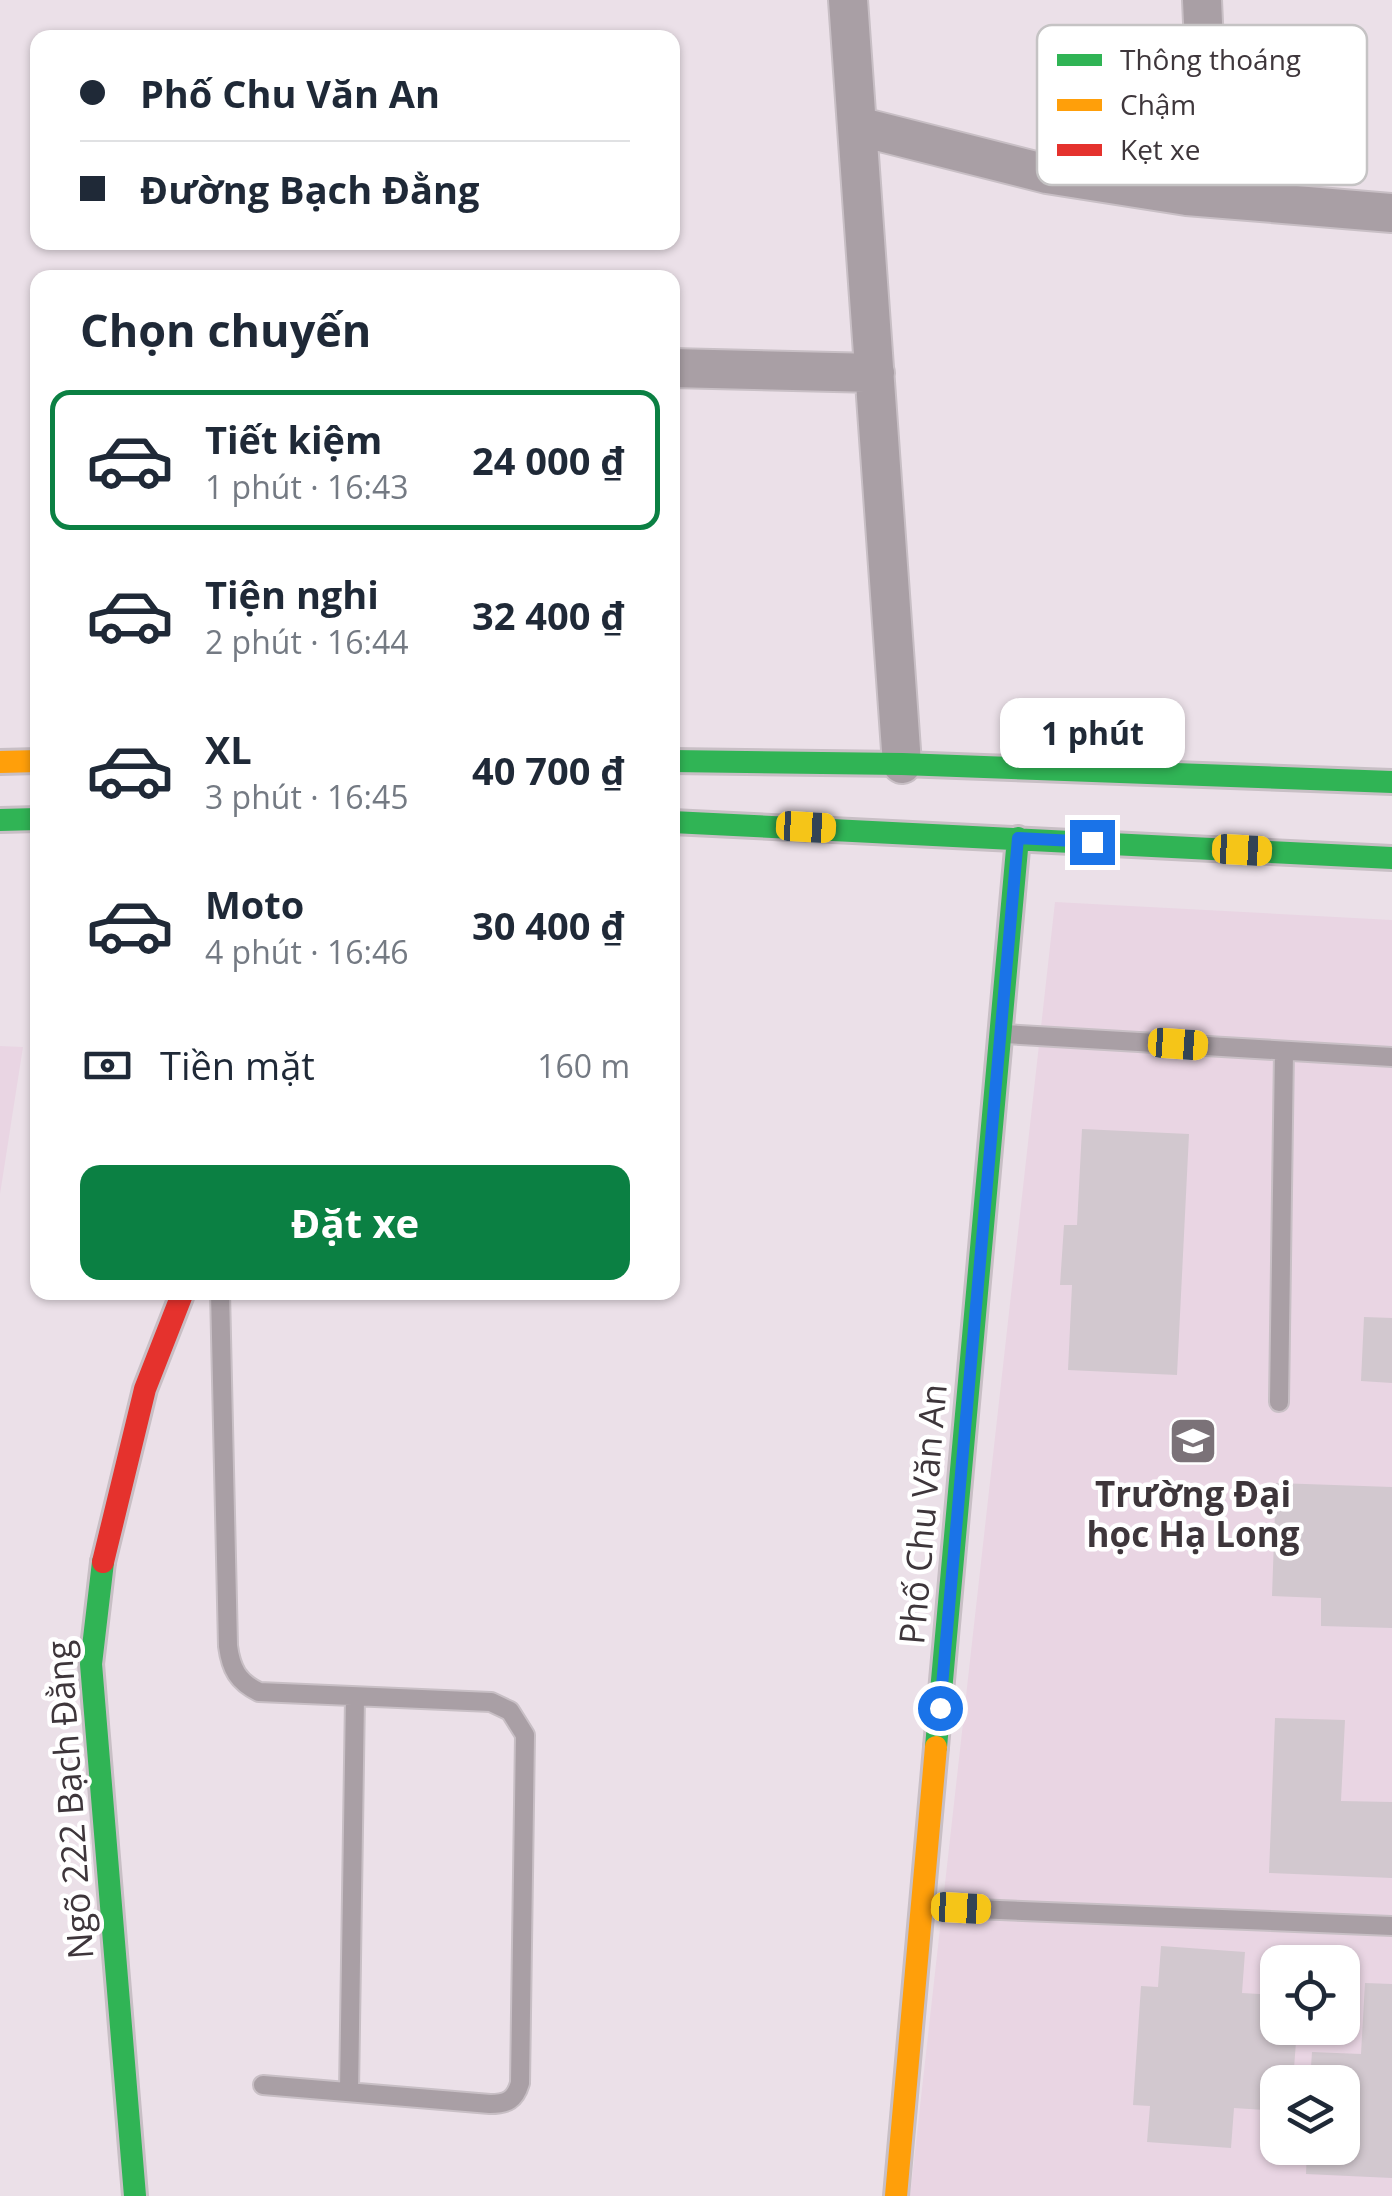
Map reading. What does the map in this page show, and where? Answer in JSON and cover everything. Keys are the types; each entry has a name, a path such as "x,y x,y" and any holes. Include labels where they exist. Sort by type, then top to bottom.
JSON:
{"main road":[{"path":"680,760 1392,782"},
{"path":"0,762 30,762"},
{"path":"0,820 30,820"},
{"path":"680,822 1392,858"},
{"name":"Phố Chu Văn An","path":"896,2196 1018,838"},
{"name":"Ngõ 222 Bạch Đằng","path":"135,2196 91,1664 92,1623 98,1578 140,1398 180,1300"}],"street":[{"path":"848,0 902,764"},
{"path":"1202,0 1203,25"},
{"path":"857,126 1037,172"},
{"path":"1116,185 1187,196 1392,213"},
{"path":"1187,196 1188,185"},
{"path":"680,368 874,374"}],"lane":[{"path":"1000,1034 1392,1058"},
{"path":"1279,1402 1284,1051"},
{"path":"220,1300 231,1666 247,1686 259,1692 491,1702 510,1711 525,1735 520,2064 516,2094 502,2104 490,2104 263,2084"},
{"path":"350,2092 354,1697"},
{"path":"922,1907 1392,1926"}],"shaded area":[{"name":"Trường Đại học Hạ Long","path":"1055,902 1392,920 1392,2196 910,2196"},
{"path":"0,1046 23,1047 0,1194"}],"building":[{"path":"1082,1129 1189,1134 1177,1375 1068,1370 1072,1285 1060,1285 1064,1225 1077,1225"},
{"path":"1364,1317 1392,1318 1392,1383 1361,1381"},
{"path":"1276,1483 1392,1487 1392,1628 1321,1626 1321,1598 1272,1596"},
{"path":"1275,1718 1345,1720 1341,1801 1392,1802 1392,1878 1269,1873"},
{"path":"1161,1946 1245,1952 1242,1993 1260,1994 1260,2045 1296,2045 1294,2065 1260,2065 1260,2110 1234,2108 1231,2148 1147,2142 1150,2106 1133,2105 1141,1986 1158,1987"},
{"path":"1365,1983 1392,1984 1392,2178 1306,2174 1306,2165 1360,2165 1360,2065 1311,2065 1312,2052 1361,2054"}],"traffic: fast":[{"path":"680,761 902,764 1392,782"},
{"path":"0,820 30,819"},
{"path":"680,822 1392,858"},
{"path":"936,1747 1018,838"},
{"path":"103,1562 91,1664 135,2196"}],"traffic: slow":[{"path":"0,762 30,761"},
{"path":"896,2196 936,1747"}],"traffic: jam":[{"path":"103,1562 145,1389 180,1300"}],"place":[{"name":"Trường Đại học Hạ Long","path":"1193,1441"}],"route":[{"path":"940,1708 1018,838 1092,842"}]}
